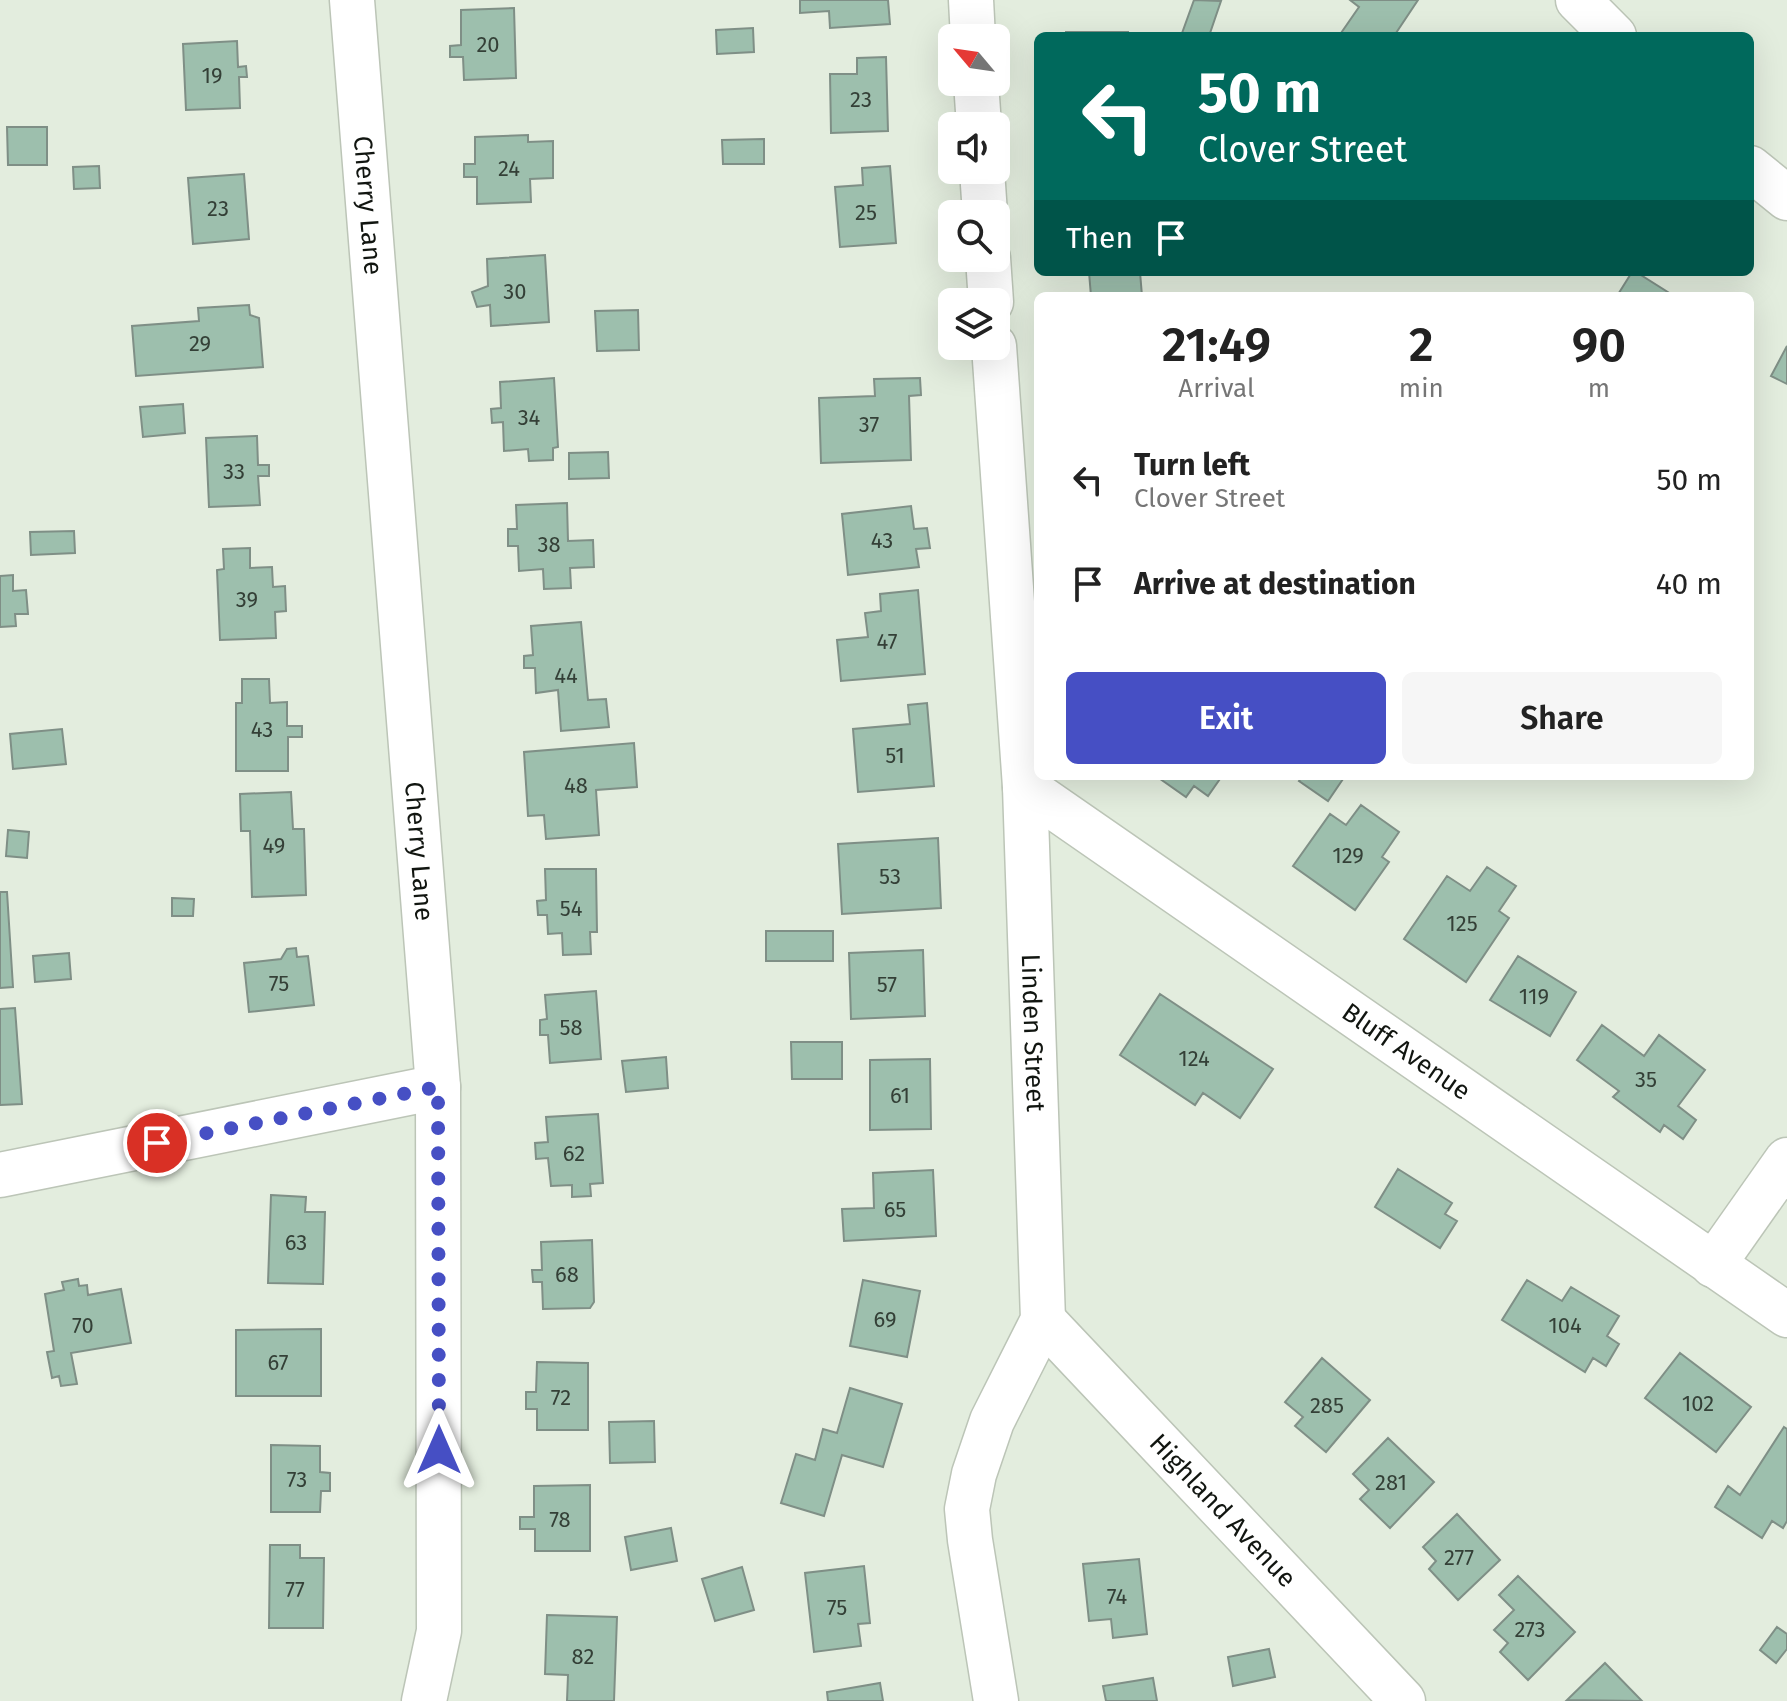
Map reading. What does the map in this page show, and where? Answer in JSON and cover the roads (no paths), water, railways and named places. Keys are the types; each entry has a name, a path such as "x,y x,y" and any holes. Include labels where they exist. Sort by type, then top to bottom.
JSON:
{"street":[{"name":"Cherry Lane","path":"352,0 438,1087 439,1631 424,1701"},
{"path":"971,0 972,24"},
{"path":"1578,0 1610,32"},
{"path":"1754,171 1787,198"},
{"name":"Linden Street","path":"995,360 1025,787 1043,1320 992,1421 974,1474 967,1509 996,1701"},
{"name":"Bluff Avenue","path":"1025,787 1787,1315"},
{"path":"0,1175 438,1087"},
{"path":"1713,1265 1787,1160"},
{"name":"Highland Avenue","path":"1043,1320 1403,1701"}]}
